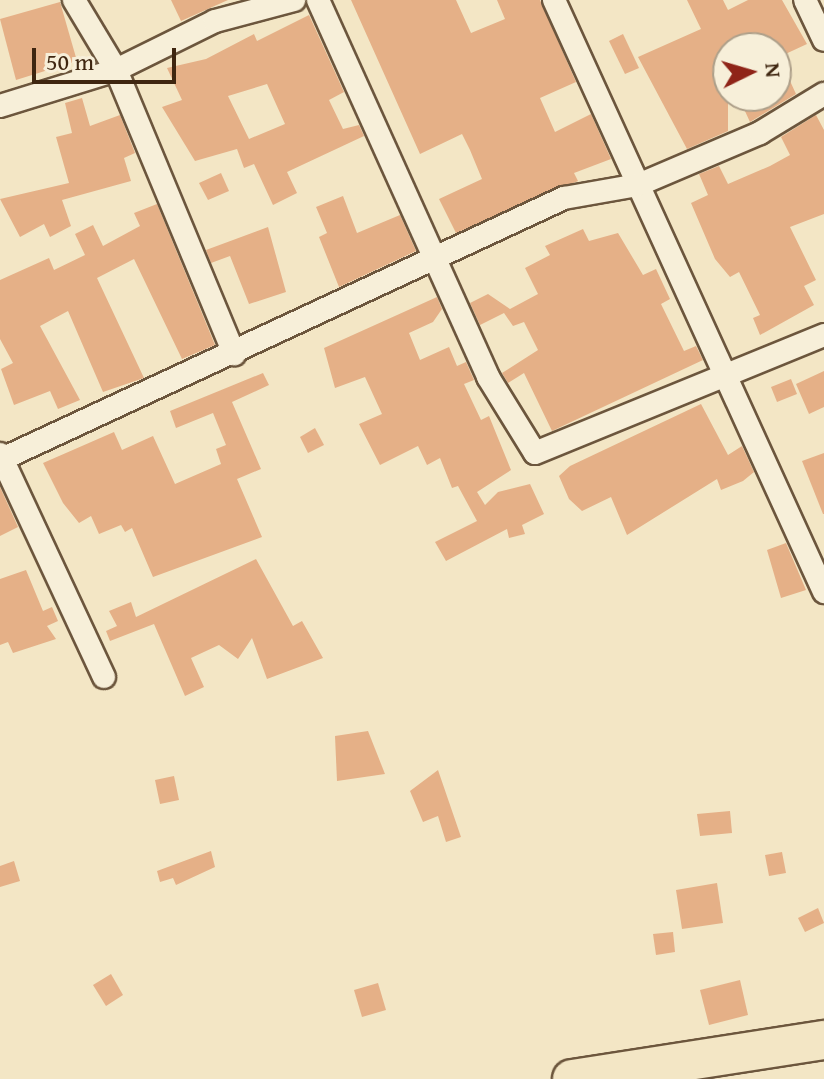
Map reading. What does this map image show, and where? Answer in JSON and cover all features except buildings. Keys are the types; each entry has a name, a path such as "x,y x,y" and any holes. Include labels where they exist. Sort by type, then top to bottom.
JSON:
{"highway":[{"path":"572,1079 701,1069 824,1040"}],"street":[{"path":"74,0 116,70 234,354"},
{"path":"0,106 116,70 215,21 294,0"},
{"path":"318,0 439,261 488,377 535,453 721,380 824,335"},
{"path":"554,0 638,185 721,380 824,592"},
{"path":"805,0 824,40"},
{"path":"104,677 1,458 439,261 564,198 638,185 760,133 824,94"}]}
